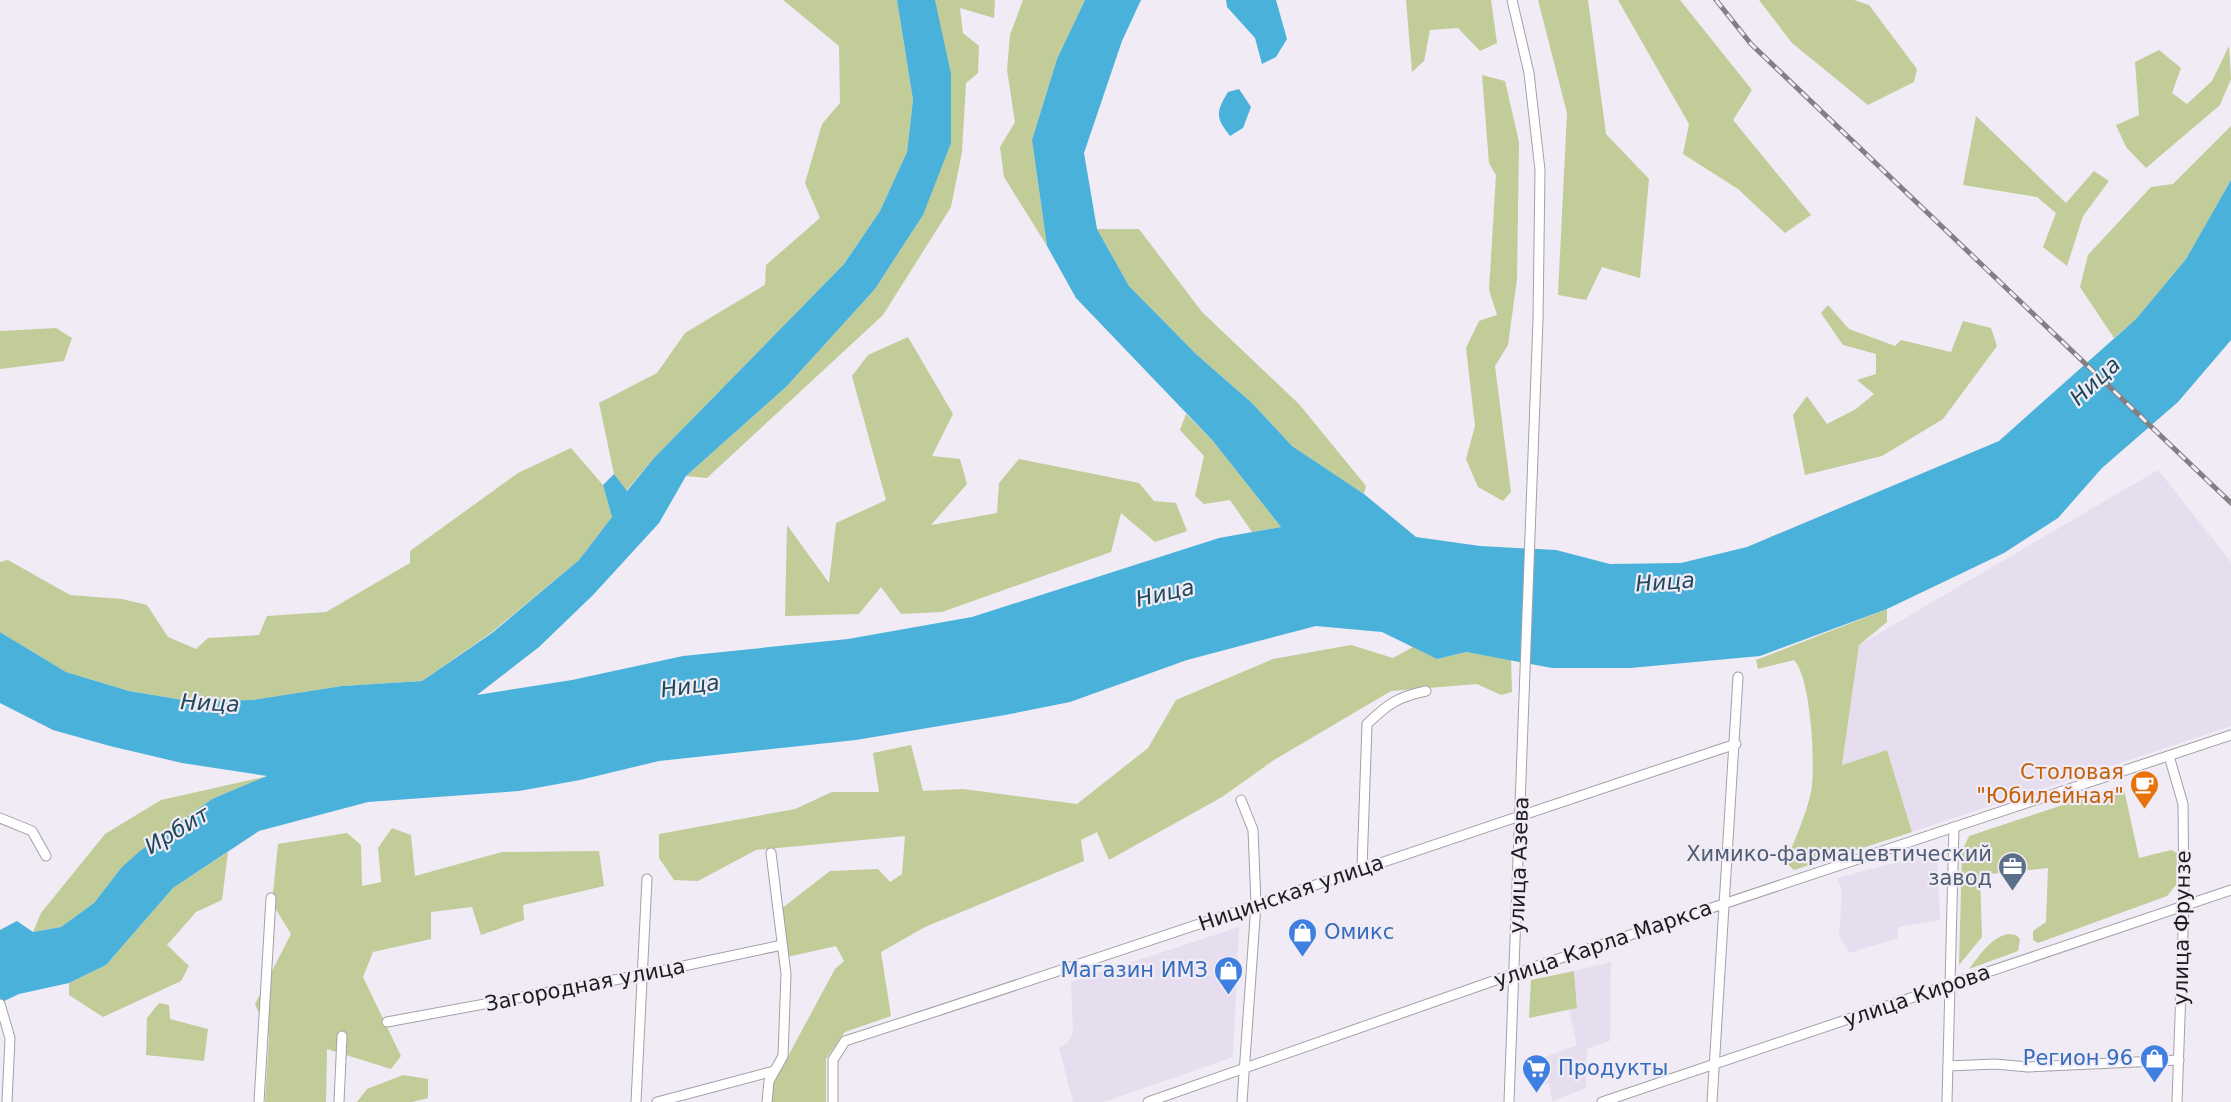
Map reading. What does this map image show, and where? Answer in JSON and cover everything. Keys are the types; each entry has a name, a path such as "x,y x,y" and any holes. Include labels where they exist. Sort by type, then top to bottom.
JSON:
{"street":[{"name":"улица Азева","path":"1509,1102 1516,973 1523,700 1538,320 1540,170 1529,73 1512,0"},
{"path":"1712,1102 1723,903 1736,744 1738,677"},
{"path":"1362,868 1367,724 1396,700 1426,691"},
{"name":"улица Карла Маркса","path":"1148,1102 1516,973 2231,735"},
{"name":"Ницинская улица","path":"834,1102 833,1060 845,1041 1157,940 1362,868 1736,744"},
{"name":"улица Фрунзе","path":"2169,756 2183,804 2184,905 2177,1102"},
{"path":"1240,800 1253,830 1256,904 1242,1102"},
{"path":"0,818 32,831 46,856"},
{"path":"1947,1102 1952,983 1954,827"},
{"path":"767,1102 769,1081 783,1056 786,974 771,853"},
{"path":"636,1102 647,879"},
{"name":"улица Кирова","path":"1602,1102 2231,890"},
{"path":"259,1102 271,898"},
{"name":"Загородная улица","path":"387,1022 641,975 782,945"},
{"path":"0,1004 10,1038 7,1102"},
{"path":"339,1102 342,1036"},
{"path":"1948,1066 1995,1064 2052,1066 2179,1060"},
{"path":"657,1102 774,1071"}],"shaded area":[{"name":"Химико-фармацевтический завод","path":"2158,470 2231,562 2231,726 1912,832 1887,750 1842,765 1859,645"},
{"path":"1937,852 1940,920 1898,927 1898,938 1849,953 1839,935 1842,892 1837,878"},
{"path":"1239,927 1233,1057 1104,1102 1073,1102 1059,1048 1067,1043 1073,1033 1071,982"},
{"path":"1611,962 1610,1041 1587,1049 1586,1088 1552,1101 1549,1083 1534,1087 1534,1061 1577,1045 1569,1010 1577,1007 1574,971"}],"green space":[{"path":"783,0 897,0 913,100 907,152 880,211 844,264 654,458 626,491 614,474 599,403 657,373 685,333 765,285 766,265 820,218 805,183 822,124 840,103 839,46"},
{"path":"935,0 995,0 994,18 960,8 963,33 979,46 978,73 966,83 962,152 951,207 883,315 707,478 686,476 786,387 875,289 923,215"},
{"path":"1023,0 1085,0 1057,59 1032,140 1047,246 1004,177 1000,147 1015,122 1007,70 1010,35"},
{"path":"1406,0 1491,0 1497,43 1480,51 1458,28 1430,30 1424,61 1412,72"},
{"path":"1538,0 1588,0 1606,134 1649,179 1640,278 1602,267 1586,300 1558,295 1567,113"},
{"path":"1618,0 1680,0 1752,90 1733,120 1811,215 1785,233 1738,189 1683,154 1689,124"},
{"path":"1759,0 1854,0 1869,5 1917,69 1914,82 1868,105 1792,43"},
{"path":"2229,46 2231,79 2220,105 2146,168 2126,147 2116,125 2139,115 2135,62 2159,50 2181,68 2172,93 2187,104 2212,81"},
{"path":"1482,75 1505,81 1519,142 1517,279 1508,345 1495,366 1511,492 1503,501 1478,487 1466,459 1475,426 1466,348 1479,321 1497,315 1489,290 1496,175 1489,163"},
{"path":"1976,116 2066,203 2094,171 2109,181 2083,216 2067,266 2043,247 2056,213 2037,197 1963,185"},
{"path":"2231,126 2231,180 2186,259 2136,319 2114,338 2080,287 2088,255 2151,187 2173,184"},
{"path":"1097,229 1139,229 1202,312 1299,404 1366,486 1364,494 1292,446 1252,403 1196,354 1129,286"},
{"path":"1828,305 1849,329 1895,346 1901,340 1951,352 1963,321 1991,328 1997,346 1943,419 1882,456 1805,475 1793,415 1807,396 1827,424 1856,409 1874,394 1857,380 1876,374 1876,354 1843,345 1821,313"},
{"path":"56,328 72,338 64,361 0,369 0,331"},
{"path":"908,337 953,414 932,456 960,459 967,484 931,525 997,513 999,483 1019,459 1139,483 1154,501 1176,503 1187,531 1155,542 1121,513 1111,552 942,612 901,614 881,587 859,614 785,616 787,525 829,583 836,523 886,500 852,376 868,355"},
{"path":"1186,414 1213,441 1281,527 1252,532 1230,500 1204,504 1195,496 1204,456 1180,430"},
{"path":"571,448 603,485 612,517 579,560 492,632 422,681 342,686 253,700 189,701 129,691 66,672 0,632 0,562 8,560 70,595 122,599 147,605 168,637 196,649 208,638 259,635 267,616 326,612 410,563 410,551 518,473"},
{"path":"1887,609 1887,622 1859,645 1842,765 1887,750 1912,832 1794,870 1786,863 1811,792 1813,764 1811,723 1805,684 1794,660 1758,669 1756,660"},
{"path":"1351,645 1393,658 1413,647 1437,659 1466,652 1511,660 1512,692 1501,695 1477,684 1391,691 1274,760 1222,797 1109,860 1097,832 1081,840 1084,861 925,927 881,952 891,1016 845,1032 826,1059 826,1102 771,1102 773,1084 835,969 844,961 836,946 787,957 781,909 830,871 878,869 890,882 902,874 905,836 756,850 698,881 674,880 659,858 659,834 795,809 832,792 879,792 873,753 911,745 923,791 963,789 1077,804 1148,748 1176,700 1273,659"},
{"path":"268,776 212,799 121,868 94,903 61,927 33,932 41,913 105,834 161,800"},
{"path":"2123,785 2139,858 2171,850 2177,853 2176,885 2167,896 2038,943 2033,940 2033,931 2046,922 2048,868 1980,875 1982,937 1959,965 1962,851 1969,836"},
{"path":"392,828 411,835 415,876 502,852 599,851 604,886 523,905 524,920 481,935 472,907 431,912 431,939 373,952 363,977 401,1056 391,1069 327,1049 326,1102 265,1102 269,1036 255,1004 291,934 272,903 278,844 347,833 361,845 362,886 381,882 378,848"},
{"path":"228,852 222,900 196,912 167,945 189,966 181,981 103,1017 69,995 69,983 106,965 173,888"},
{"path":"2008,934 2016,935 2020,939 2018,951 1969,969 1991,943"},
{"path":"1574,971 1577,1008 1529,1018 1531,980"},
{"path":"159,1003 169,1005 170,1019 208,1029 204,1061 146,1055 147,1018"},
{"path":"403,1075 428,1079 428,1098 412,1102 357,1102 367,1089"}],"water":[{"path":"897,0 935,0 951,74 951,143 923,215 875,289 786,387 686,476 659,523 593,595 539,647 477,695 572,680 683,656 848,639 972,617 1219,538 1281,527 1213,441 1076,298 1047,246 1032,140 1057,59 1085,0 1141,0 1122,41 1084,153 1097,229 1129,286 1196,354 1252,403 1292,446 1364,494 1416,537 1480,546 1556,550 1610,564 1681,563 1747,547 1999,441 2136,319 2186,259 2231,180 2231,340 2178,402 2102,468 2058,518 2004,553 1887,609 1760,656 1630,668 1552,668 1466,652 1437,659 1382,632 1316,626 1187,660 1070,702 1005,715 856,740 659,761 580,780 519,791 368,802 259,831 173,888 106,965 69,983 19,994 0,1003 0,930 17,921 33,932 61,927 94,903 121,868 140,851 212,799 267,776 182,763 110,746 53,730 0,703 0,632 66,672 129,691 189,701 253,700 342,686 422,681 492,633 579,560 612,517 603,485 614,474 627,491 654,458 844,264 880,211 907,152 913,100"},
{"path":"1226,0 1276,0 1287,39 1276,57 1262,64 1255,38 1227,7"},
{"path":"1239,89 1251,107 1243,128 1230,136 1222,124 1219,110 1228,92"}],"railway":[{"path":"1716,0 1751,44 2231,503"}],"place":[{"name":"Столовая \"Юбилейная\"","path":"2145,810"},
{"name":"Химико-фармацевтический завод","path":"2013,892"},
{"name":"Омикс","path":"1303,958"},
{"name":"Магазин ИМЗ","path":"1229,996"},
{"name":"Регион 96","path":"2154,1084"},
{"name":"Продукты","path":"1537,1094"}],"water label":[{"name":"Ница","path":"2095,381"},
{"name":"Ница","path":"1665,582"},
{"name":"Ница","path":"1165,593"},
{"name":"Ница","path":"690,686"},
{"name":"Ница","path":"210,703"},
{"name":"Ирбит","path":"177,830"}]}
